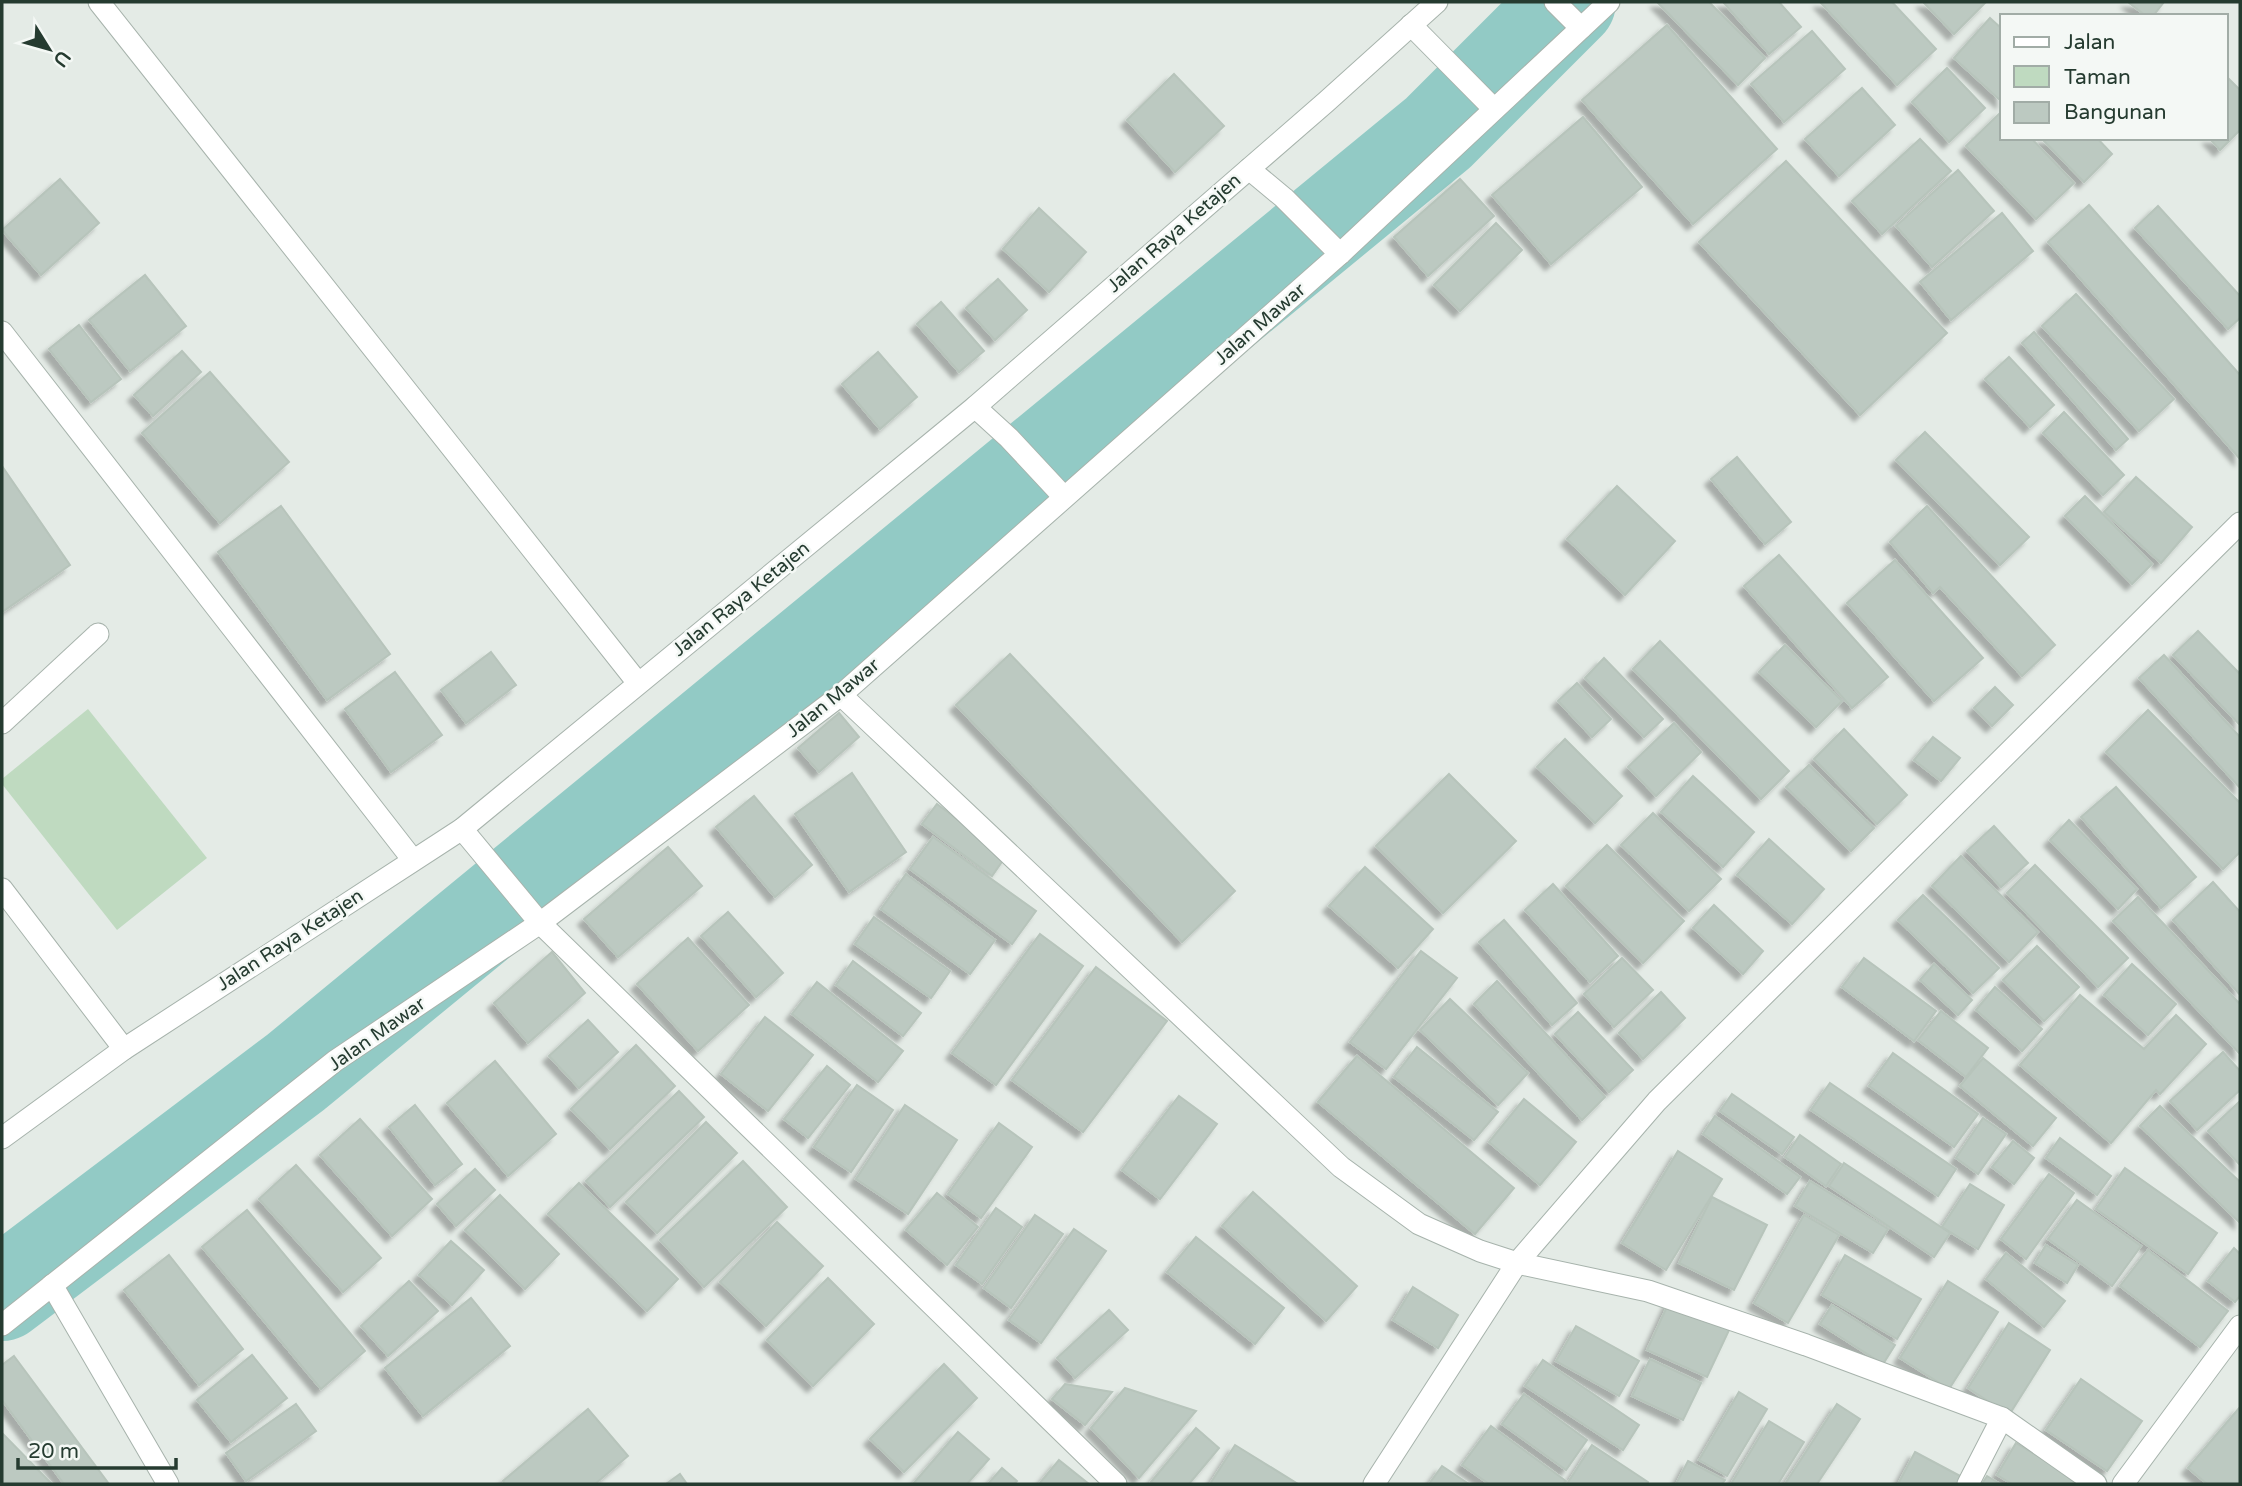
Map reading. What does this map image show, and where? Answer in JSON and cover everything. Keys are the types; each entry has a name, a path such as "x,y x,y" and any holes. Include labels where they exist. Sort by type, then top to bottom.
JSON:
{"street":[{"path":"99,2 638,683"},
{"name":"Jalan Raya Ketajen","path":"2,1138 124,1049 462,829 975,407 1437,2"},
{"name":"Jalan Mawar","path":"2,1325 335,1061 540,922 841,695 1057,490 1340,254 1490,105 1609,2"},
{"path":"1560,7 1581,28"},
{"path":"1411,25 1490,105"},
{"path":"1248,169 1284,198 1340,254"},
{"path":"2,332 413,860"},
{"path":"975,407 1009,438 1057,490"},
{"path":"1374,1484 1517,1263 1657,1101 2240,523"},
{"path":"2,723 98,634"},
{"path":"841,695 1341,1167 1419,1224 1480,1251 1517,1263 1648,1291 1806,1345 2002,1418 2096,1484"},
{"path":"462,829 540,922 1116,1484"},
{"path":"2,889 124,1049"},
{"path":"52,1285 168,1484"},
{"path":"2123,1484 2240,1326"},
{"path":"1968,1484 2002,1418"}],"green space":[{"path":"88,709 207,858 117,930 2,784 2,779"}],"building":[{"path":"1657,2 1709,2 1765,58 1738,85"},
{"path":"1723,2 1779,2 1801,27 1769,54"},
{"path":"1820,2 1892,2 1936,49 1897,85"},
{"path":"1923,2 1984,2 1985,3 1954,34"},
{"path":"2128,2 2164,2 2155,14 2143,14"},
{"path":"1990,18 2000,27 2000,100 1954,58"},
{"path":"1667,25 1777,149 1693,224 1582,100"},
{"path":"1812,31 1845,69 1784,122 1751,84"},
{"path":"1947,68 1985,108 1949,142 1912,102"},
{"path":"1174,74 1224,126 1175,172 1127,120"},
{"path":"2228,78 2240,90 2240,130 2220,150 2211,140 2228,140"},
{"path":"1862,88 1895,125 1839,176 1805,139"},
{"path":"2000,113 2000,140 2033,140 2074,183 2036,219 1966,146"},
{"path":"1583,117 1642,187 1551,264 1492,195"},
{"path":"1920,139 1951,171 1882,234 1852,201"},
{"path":"2043,140 2099,140 2112,154 2084,182"},
{"path":"1786,161 1947,333 1860,415 1699,242"},
{"path":"1958,170 1994,211 1932,267 1896,226"},
{"path":"60,179 99,223 41,275 2,230"},
{"path":"1460,179 1494,216 1428,276 1394,237"},
{"path":"2089,205 2240,375 2240,459 2048,242"},
{"path":"2158,206 2240,296 2240,318 2228,329 2135,228"},
{"path":"1039,208 1086,252 1049,292 1003,249"},
{"path":"2002,213 2033,251 1951,320 1920,282"},
{"path":"1496,223 1522,250 1460,311 1434,285"},
{"path":"145,275 186,326 130,371 89,320"},
{"path":"998,279 1027,310 995,340 966,308"},
{"path":"2076,294 2174,399 2139,431 2042,326"},
{"path":"941,302 984,351 959,372 917,324"},
{"path":"79,325 121,379 91,402 49,349"},
{"path":"2034,332 2128,439 2116,450 2022,343"},
{"path":"182,351 201,372 153,416 134,395"},
{"path":"878,352 917,397 880,429 842,384"},
{"path":"2009,357 2054,405 2030,427 1985,379"},
{"path":"210,372 289,462 220,523 142,433"},
{"path":"2064,412 2124,475 2103,495 2043,433"},
{"path":"1925,432 2029,537 2000,565 1896,460"},
{"path":"1737,457 1791,522 1765,544 1711,479"},
{"path":"2,466 70,565 2,612"},
{"path":"2136,477 2192,527 2161,563 2104,512"},
{"path":"1617,486 1675,541 1625,595 1567,539"},
{"path":"2085,496 2152,564 2132,584 2065,516"},
{"path":"281,506 390,654 327,700 218,552"},
{"path":"1927,506 2055,645 2022,676 1940,587 1933,593 1890,542"},
{"path":"1779,555 1888,677 1852,708 1744,586"},
{"path":"1895,560 1983,658 1934,701 1847,603"},
{"path":"2198,631 2240,674 2240,725 2173,655"},
{"path":"1660,641 1789,771 1761,799 1633,669"},
{"path":"1785,645 1842,701 1816,727 1759,672"},
{"path":"491,652 516,685 466,723 441,690"},
{"path":"1010,654 1235,891 1182,942 956,705"},
{"path":"2164,655 2240,737 2240,788 2139,678"},
{"path":"1604,658 1663,719 1644,737 1585,678"},
{"path":"395,672 442,735 391,772 345,709"},
{"path":"1577,683 1611,719 1592,737 1558,701"},
{"path":"1995,687 2013,705 1992,726 1974,708"},
{"path":"2148,710 2240,803 2240,852 2223,869 2106,752"},
{"path":"839,713 859,737 819,772 798,748"},
{"path":"1674,723 1701,752 1656,796 1628,767"},
{"path":"1844,729 1907,795 1877,824 1814,759"},
{"path":"1933,737 1960,758 1941,781 1914,760"},
{"path":"1565,739 1622,796 1595,823 1537,767"},
{"path":"1809,765 1874,828 1851,851 1786,787"},
{"path":"852,773 906,852 849,892 795,814"},
{"path":"1449,774 1516,841 1443,913 1376,846"},
{"path":"1693,776 1754,832 1723,867 1661,812"},
{"path":"2116,787 2196,877 2161,908 2081,817"},
{"path":"754,796 812,865 775,897 716,827"},
{"path":"937,804 1006,856 992,876 922,824"},
{"path":"1653,813 1721,879 1689,911 1621,845"},
{"path":"2069,820 2137,889 2118,909 2050,840"},
{"path":"1994,826 2028,863 2001,887 1967,851"},
{"path":"933,837 1036,911 1012,944 910,869"},
{"path":"1769,839 1824,889 1792,924 1737,875"},
{"path":"1607,845 1684,921 1643,963 1566,886"},
{"path":"668,847 702,886 618,957 584,919"},
{"path":"1961,856 2038,932 2009,962 1932,886"},
{"path":"2035,865 2128,958 2098,987 2007,893"},
{"path":"1365,867 1433,929 1398,968 1329,906"},
{"path":"906,874 995,940 970,974 881,909"},
{"path":"2213,882 2240,912 2240,995 2173,920"},
{"path":"1553,884 1618,956 1590,982 1525,910"},
{"path":"1923,895 1999,968 1973,993 1898,920"},
{"path":"2138,897 2240,1004 2240,1054 2113,921"},
{"path":"1714,905 1763,951 1743,974 1693,928"},
{"path":"728,912 783,973 756,997 701,936"},
{"path":"874,917 950,971 931,998 855,944"},
{"path":"1504,920 1577,1003 1552,1025 1479,942"},
{"path":"1040,934 1083,966 996,1085 952,1053"},
{"path":"688,938 749,1005 698,1051 637,984"},
{"path":"2037,946 2079,987 2044,1021 2003,980"},
{"path":"1421,951 1457,978 1386,1069 1350,1042"},
{"path":"552,952 585,993 528,1043 494,1003"},
{"path":"1622,958 1653,990 1614,1027 1584,994"},
{"path":"1864,958 1936,1011 1914,1041 1842,987"},
{"path":"853,961 921,1013 903,1036 836,985"},
{"path":"1934,964 1972,1000 1958,1015 1920,980"},
{"path":"2132,964 2176,1004 2148,1035 2104,995"},
{"path":"1096,967 1167,1021 1083,1132 1012,1080"},
{"path":"1497,981 1605,1097 1582,1120 1474,1004"},
{"path":"817,982 903,1051 878,1082 792,1014"},
{"path":"1995,987 2042,1029 2022,1051 1976,1010"},
{"path":"1661,992 1685,1018 1643,1059 1619,1033"},
{"path":"2080,995 2144,1049 2176,1015 2206,1044 2160,1094 2156,1090 2111,1143 2020,1065"},
{"path":"1450,999 1528,1073 1498,1105 1420,1030"},
{"path":"1941,1011 1988,1048 1966,1077 1918,1040"},
{"path":"1578,1012 1633,1070 1609,1092 1555,1034"},
{"path":"765,1017 813,1055 768,1111 721,1074"},
{"path":"588,1020 618,1052 579,1088 549,1056"},
{"path":"636,1045 675,1086 610,1149 571,1109"},
{"path":"1417,1047 1498,1112 1474,1140 1394,1077"},
{"path":"2223,1052 2240,1071 2240,1090 2197,1130 2170,1101"},
{"path":"1893,1053 1978,1114 1954,1147 1869,1086"},
{"path":"1357,1056 1514,1188 1475,1234 1318,1102"},
{"path":"1983,1058 2056,1118 2033,1146 1960,1086"},
{"path":"495,1061 556,1134 508,1176 447,1103"},
{"path":"827,1066 850,1085 808,1138 784,1119"},
{"path":"1830,1083 1956,1169 1938,1196 1811,1110"},
{"path":"857,1085 893,1110 851,1172 814,1147"},
{"path":"679,1091 704,1117 610,1207 586,1181"},
{"path":"1732,1094 1794,1137 1782,1154 1720,1111"},
{"path":"1179,1096 1217,1124 1160,1199 1122,1170"},
{"path":"1524,1099 1576,1142 1540,1185 1489,1142"},
{"path":"2240,1101 2240,1165 2208,1131"},
{"path":"415,1105 462,1164 435,1185 389,1127"},
{"path":"905,1105 957,1140 908,1214 856,1179"},
{"path":"2160,1106 2240,1182 2240,1223 2140,1126"},
{"path":"1715,1116 1800,1177 1787,1194 1703,1134"},
{"path":"1983,1118 2006,1134 1978,1174 1956,1158"},
{"path":"360,1119 432,1199 392,1236 320,1155"},
{"path":"706,1122 737,1153 657,1233 626,1202"},
{"path":"999,1123 1032,1147 981,1218 948,1194"},
{"path":"1800,1135 1841,1164 1826,1186 1785,1157"},
{"path":"2060,1138 2111,1176 2097,1195 2046,1158"},
{"path":"2013,1141 2034,1158 2014,1184 1992,1167"},
{"path":"1678,1151 1722,1179 1666,1270 1622,1243"},
{"path":"743,1161 787,1207 704,1287 660,1240"},
{"path":"1844,1163 1950,1233 1934,1257 1829,1186"},
{"path":"296,1165 381,1258 343,1292 259,1199"},
{"path":"2125,1168 2217,1233 2188,1274 2096,1209"},
{"path":"475,1169 495,1190 456,1226 437,1204"},
{"path":"2049,1174 2074,1193 2026,1259 2001,1239"},
{"path":"1810,1181 1888,1229 1873,1253 1795,1206"},
{"path":"579,1183 678,1279 647,1311 548,1214"},
{"path":"1970,1184 2004,1205 1978,1249 1942,1227"},
{"path":"1253,1192 1357,1286 1326,1321 1222,1226"},
{"path":"937,1193 978,1227 947,1265 906,1230"},
{"path":"500,1195 559,1254 525,1289 465,1230"},
{"path":"1712,1197 1767,1225 1734,1290 1679,1263"},
{"path":"2077,1200 2141,1246 2112,1286 2048,1239"},
{"path":"996,1208 1022,1227 982,1284 956,1265"},
{"path":"247,1210 365,1351 321,1389 202,1247"},
{"path":"1035,1215 1063,1234 1011,1308 984,1288"},
{"path":"1804,1215 1839,1235 1788,1323 1754,1303"},
{"path":"777,1222 823,1266 766,1326 720,1282"},
{"path":"1074,1229 1106,1251 1041,1343 1009,1320"},
{"path":"1196,1237 1284,1308 1255,1344 1167,1272"},
{"path":"451,1241 484,1270 452,1305 419,1275"},
{"path":"2046,1245 2078,1265 2067,1283 2035,1263"},
{"path":"2234,1248 2240,1254 2240,1296 2235,1302 2208,1281"},
{"path":"2148,1250 2228,1311 2200,1347 2120,1286"},
{"path":"2006,1253 2065,1301 2044,1327 1986,1279"},
{"path":"169,1255 243,1349 199,1385 124,1290"},
{"path":"1845,1255 1921,1299 1897,1339 1822,1295"},
{"path":"828,1278 874,1324 813,1386 767,1340"},
{"path":"409,1281 438,1311 388,1356 361,1326"},
{"path":"1948,1281 1998,1312 1949,1389 1900,1358"},
{"path":"1413,1287 1458,1315 1438,1348 1393,1320"},
{"path":"471,1298 510,1346 423,1416 385,1368"},
{"path":"1670,1300 1730,1328 1707,1377 1647,1350"},
{"path":"1832,1305 1895,1345 1883,1364 1820,1324"},
{"path":"1109,1310 1128,1330 1075,1378 1057,1358"},
{"path":"2009,1323 2050,1350 2009,1415 1968,1388"},
{"path":"1576,1326 1639,1361 1619,1396 1556,1361"},
{"path":"252,1355 287,1398 231,1442 197,1400"},
{"path":"14,1356 109,1484 64,1484 2,1400 2,1365"},
{"path":"1650,1359 1701,1383 1683,1420 1632,1396"},
{"path":"1543,1360 1639,1425 1623,1450 1525,1386"},
{"path":"944,1364 977,1398 904,1472 870,1439"},
{"path":"2081,1379 2142,1421 2107,1471 2046,1430"},
{"path":"1065,1384 1112,1392 1085,1425 1052,1399"},
{"path":"1125,1388 1196,1411 1139,1478 1091,1428"},
{"path":"1739,1392 1767,1409 1727,1476 1699,1460"},
{"path":"1524,1394 1587,1440 1566,1470 1502,1424"},
{"path":"296,1404 316,1431 246,1481 226,1453"},
{"path":"1837,1404 1860,1419 1817,1484 1785,1484"},
{"path":"2240,1407 2240,1484 2207,1484 2188,1468"},
{"path":"588,1409 628,1456 595,1484 505,1484 503,1481"},
{"path":"1769,1421 1804,1442 1778,1484 1731,1484"},
{"path":"1491,1426 1566,1481 1563,1484 1489,1484 1462,1465"},
{"path":"1196,1428 1219,1448 1189,1484 1151,1482"},
{"path":"958,1432 989,1459 967,1484 913,1484"},
{"path":"2,1433 52,1484 2,1484"},
{"path":"2016,1443 2082,1483 2012,1484 1997,1475"},
{"path":"1235,1445 1298,1484 1210,1484"},
{"path":"1592,1445 1648,1482 1647,1484 1567,1484"},
{"path":"1915,1452 1962,1477 1958,1484 1898,1484"},
{"path":"1059,1460 1089,1484 1039,1484"},
{"path":"1688,1461 1725,1480 1722,1484 1676,1484"},
{"path":"1442,1466 1469,1484 1429,1484"},
{"path":"1002,1468 1017,1481 1014,1484 988,1484"},
{"path":"680,1474 687,1484 666,1484"},
{"path":"1987,1476 2000,1484 1982,1484"}],"waterway":[{"path":"2,1294 296,1072 1438,133 1569,2"}]}
